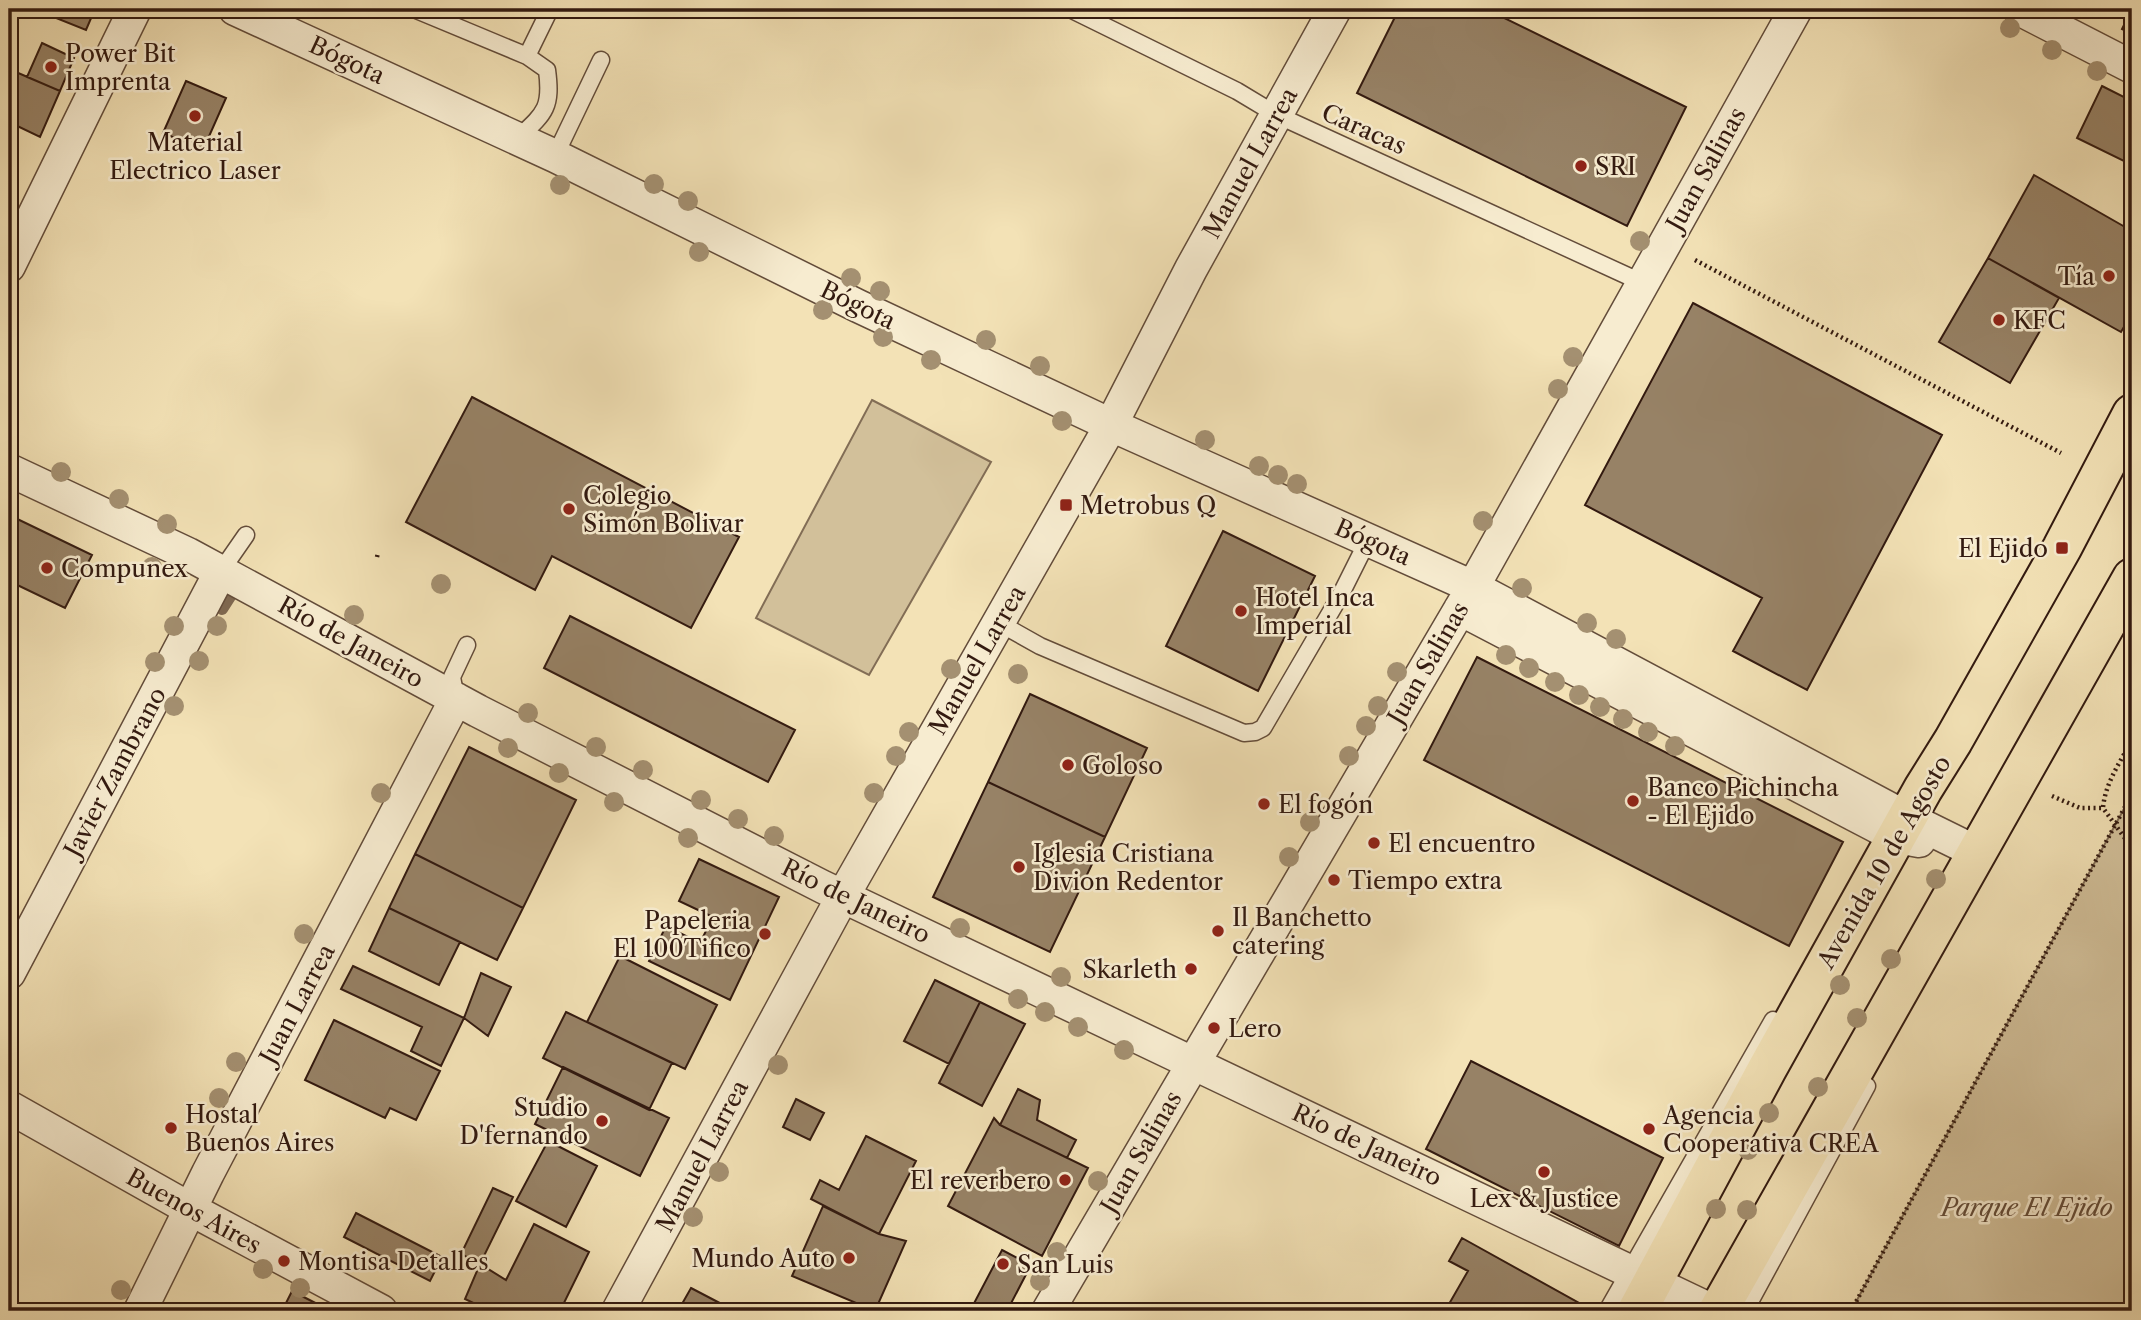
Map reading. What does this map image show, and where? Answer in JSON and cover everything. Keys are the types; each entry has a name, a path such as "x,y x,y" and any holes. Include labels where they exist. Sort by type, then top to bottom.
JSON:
{"main road":[{"name":"Avenida 10 de Agosto","path":"1640,1288 1767,1069 1890,831 2062,548 2132,414"},
{"path":"1716,1311 1982,862 2132,578"}],"street":[{"path":"9,265 135,9"},
{"name":"Bógota","path":"235,9 518,138 858,306 1111,425 1368,540 1466,598 1890,831 1982,862"},
{"name":"Manuel Larrea","path":"618,1311 843,896 1111,425 1191,269 1335,9"},
{"name":"Juan Salinas","path":"1048,1311 1466,598 1796,9"},
{"path":"2019,9 2132,67"},
{"name":"Río de Janeiro","path":"9,470 221,571 456,699 843,896 1193,1062 1640,1288 1716,1311"},
{"name":"Javier Zambrano","path":"9,973 221,571"},
{"name":"Juan Larrea","path":"140,1311 190,1209 456,699"},
{"name":"Buenos Aires","path":"9,1107 190,1209 381,1311"}],"lane":[{"path":"414,9 527,56 547,70 550,95 542,116 518,138"},
{"path":"449,24 456,9"},
{"path":"527,56 550,9"},
{"name":"Caracas","path":"1070,9 1237,91 1277,115 1643,283"},
{"path":"555,156 601,60"},
{"path":"221,571 246,535"},
{"path":"999,623 1040,646 1244,733 1255,732 1263,727 1340,596 1368,540"},
{"path":"1982,862 2033,786 2132,607"},
{"path":"456,699 452,677 467,645"},
{"path":"1607,1311 1640,1288 1781,1004"},
{"path":"1745,1311 1876,1069"}],"path":[{"path":"1685,254 2061,453"},
{"path":"2132,740 2111,779 2104,796 2103,808 2132,848"},
{"path":"2033,786 2080,808 2103,808"},
{"path":"1851,1311 2132,794"}],"green space":[{"path":"872,400 991,462 869,675 756,618"},
{"name":"Parque El Ejido","path":"2132,794 2132,1311 1851,1311"}],"building":[{"path":"60,9 95,9 86,30 56,18"},
{"name":"SRI","path":"1399,9 1486,9 1686,107 1627,226 1357,93"},
{"path":"2132,9 2132,34 2122,29"},
{"name":"Power Bit Imprenta","path":"42,43 74,58 60,91 27,77"},
{"path":"9,69 60,91 40,137 9,122"},
{"name":"Material Electrico Laser","path":"186,81 226,98 203,150 163,133"},
{"path":"2102,86 2132,101 2132,165 2077,138"},
{"path":"2034,175 2132,231 2132,313 2121,332 1988,258"},
{"name":"KFC","path":"1988,258 2059,298 2010,383 1939,342"},
{"path":"1693,303 1942,435 1807,690 1733,651 1762,598 1585,505"},
{"path":"472,397 739,537 691,628 552,556 535,590 406,522"},
{"name":"Compunex","path":"9,515 92,555 65,608 9,581"},
{"name":"Hotel Inca Imperial","path":"1223,531 1315,576 1258,691 1166,646"},
{"path":"570,616 795,730 768,782 544,668"},
{"name":"Banco Pichincha - El Ejido","path":"1477,657 1843,842 1789,946 1424,760"},
{"name":"Goloso","path":"1030,694 1147,748 1105,837 988,782"},
{"path":"469,747 576,800 523,908 415,854"},
{"name":"Iglesia Cristiana Divion Redentor","path":"988,782 1105,837 1050,952 933,897"},
{"path":"415,854 523,908 497,960 389,908"},
{"path":"699,859 779,897 730,1000 649,961 666,926 700,943 713,917 679,901"},
{"path":"389,908 460,942 439,985 369,951"},
{"path":"620,956 717,1005 685,1069 587,1022"},
{"path":"353,966 464,1018 441,1066 411,1051 422,1027 341,989"},
{"path":"481,973 511,987 488,1036 464,1018"},
{"path":"935,980 980,1002 949,1064 904,1041"},
{"path":"980,1002 1025,1024 982,1106 939,1083"},
{"path":"566,1012 672,1063 649,1110 543,1058"},
{"path":"334,1020 440,1071 416,1120 390,1108 385,1118 305,1080"},
{"path":"1471,1061 1663,1158 1619,1246 1426,1149"},
{"name":"Studio D'fernando","path":"563,1067 669,1118 640,1176 535,1124"},
{"path":"1018,1089 1040,1100 1037,1120 1076,1140 1067,1158 1000,1125"},
{"path":"796,1099 824,1113 810,1140 783,1127"},
{"path":"994,1118 1000,1125 1088,1168 1042,1256 948,1206"},
{"path":"866,1136 916,1161 879,1234 811,1199 820,1180 839,1190"},
{"path":"548,1141 597,1166 566,1227 516,1201"},
{"path":"493,1188 513,1197 480,1264 461,1254"},
{"name":"Mundo Auto","path":"823,1206 879,1234 906,1241 875,1311 792,1276"},
{"path":"356,1213 442,1257 430,1281 344,1237"},
{"path":"534,1224 589,1252 560,1311 490,1311 465,1299 480,1264 506,1280"},
{"path":"1462,1238 1579,1303 1575,1311 1445,1311 1468,1271 1449,1261"},
{"path":"1002,1250 1031,1265 1007,1311 970,1311"},
{"path":"691,1288 735,1311 678,1311"},
{"path":"292,1291 331,1311 282,1311"}],"waterway":[{"path":"222,609 240,581"}],"place":[{"name":"Power Bit Imprenta","path":"51,67"},
{"name":"Material Electrico Laser","path":"195,116"},
{"name":"SRI","path":"1581,166"},
{"name":"Tía","path":"2109,276"},
{"name":"KFC","path":"1999,320"},
{"name":"Metrobus Q","path":"1066,505"},
{"name":"Colegio Simón Bolivar","path":"569,509"},
{"name":"El Ejido","path":"2062,548"},
{"name":"Compunex","path":"47,568"},
{"name":"Hotel Inca Imperial","path":"1241,611"},
{"name":"Goloso","path":"1068,765"},
{"name":"Banco Pichincha - El Ejido","path":"1633,801"},
{"name":"El fogón","path":"1264,804"},
{"name":"El encuentro","path":"1374,843"},
{"name":"Iglesia Cristiana Divion Redentor","path":"1019,867"},
{"name":"Tiempo extra","path":"1334,880"},
{"name":"Il Banchetto catering","path":"1218,931"},
{"name":"Papeleria El 100Tifico","path":"765,934"},
{"name":"Skarleth","path":"1191,969"},
{"name":"Lero","path":"1214,1028"},
{"name":"Studio D'fernando","path":"602,1121"},
{"name":"Hostal Buenos Aires","path":"171,1128"},
{"name":"Agencia Cooperativa CREA","path":"1649,1129"},
{"name":"Lex & Justice","path":"1544,1172"},
{"name":"El reverbero","path":"1065,1180"},
{"name":"Mundo Auto","path":"849,1258"},
{"name":"Montisa Detalles","path":"284,1261"},
{"name":"San Luis","path":"1003,1264"}]}
